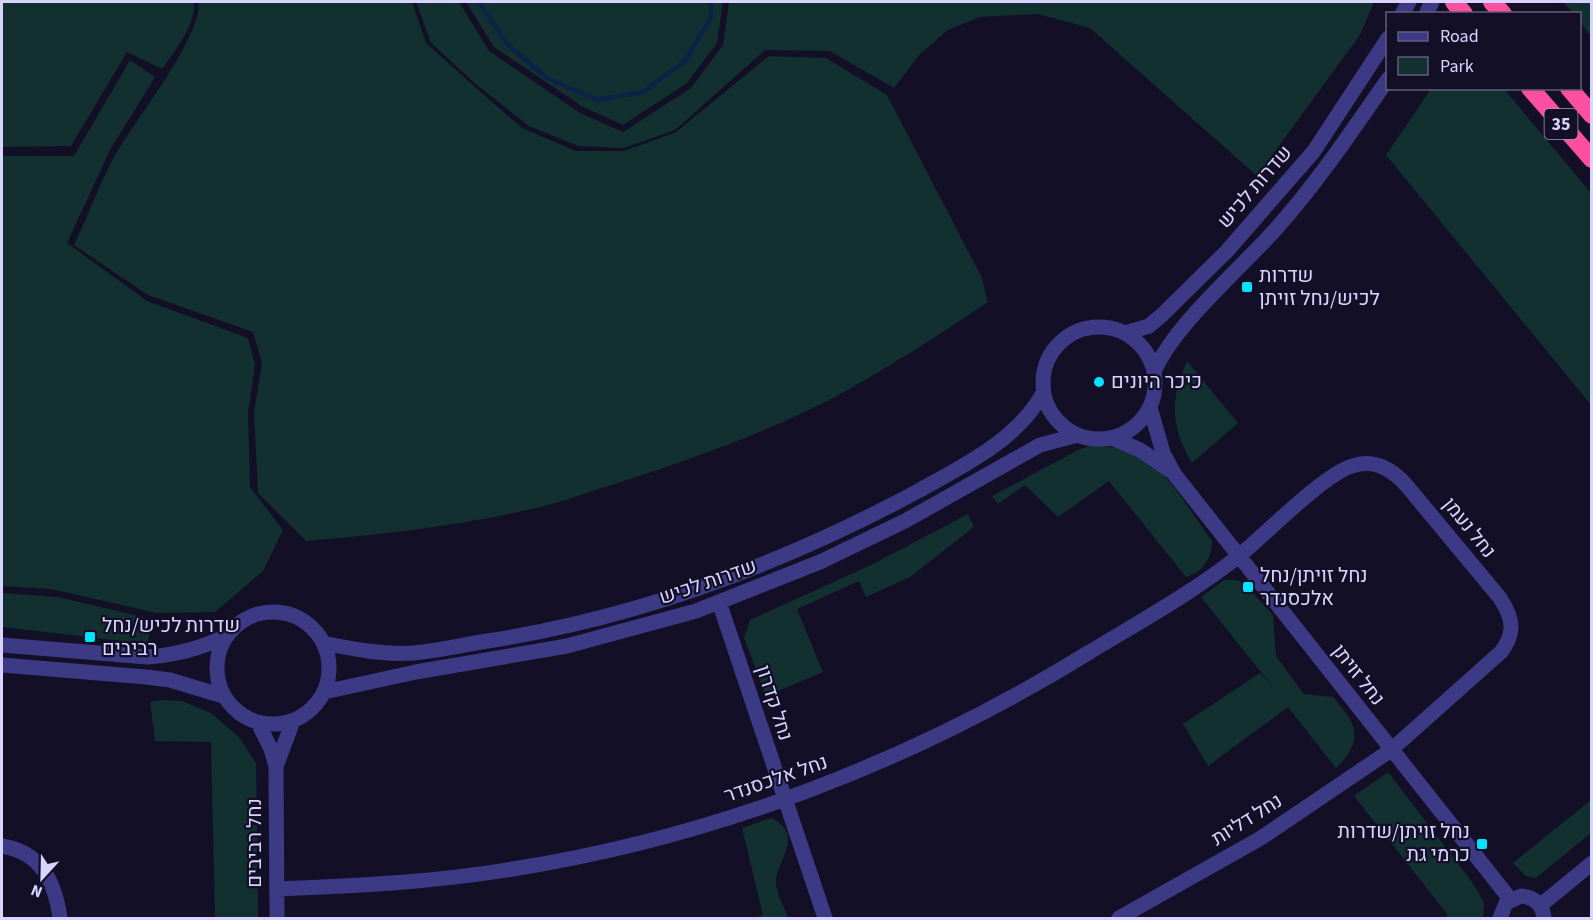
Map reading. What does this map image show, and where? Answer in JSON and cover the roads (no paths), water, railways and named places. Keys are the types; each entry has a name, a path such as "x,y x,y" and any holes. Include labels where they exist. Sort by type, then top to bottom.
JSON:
{"highway":[{"name":"35","path":"1532,90 1592,159"},
{"name":"35","path":"1571,90 1592,115"}],"street":[{"name":"שדרות לכיש","path":"1125,333 1149,326 1162,315 1272,201 1314,151 1386,41"},
{"path":"1154,372 1178,334 1277,228 1321,174 1386,82"},
{"path":"1099,327 1125,333 1146,352 1154,372 1155,393 1150,407 1132,429 1112,438 1091,439 1062,426 1053,416 1043,393 1044,366 1052,351 1065,338 1081,330 1099,327"},
{"name":"שדרות לכיש","path":"324,644 367,652 413,653 563,627 698,589 812,544 937,480 1022,424 1043,393"},
{"name":"נחל זויתן","path":"1150,407 1163,453 1176,475 1238,557 1510,899"},
{"name":"שדרות לכיש","path":"324,692 416,672 567,646 719,603 862,543 1040,445 1078,435"},
{"name":"נחל זויתן","path":"1112,438 1140,450 1176,475"},
{"name":"נחל נעמן","path":"1238,557 1333,477 1351,466 1375,464 1402,479 1500,598 1512,626 1506,647 1391,750"},
{"name":"נחל אלכסנדר","path":"277,889 391,884 513,869 630,846 742,814 849,775 942,734 1051,677 1238,557"},
{"name":"נחל קדרון","path":"719,603 783,799 825,918"},
{"path":"2,645 147,657 168,656 201,649 226,636 246,618 272,611 290,614 305,621 324,644 329,664 324,692 311,709 293,721 279,724 258,723 235,710 223,696 216,669 218,651 226,636"},
{"path":"2,664 146,676 170,680 223,696"},
{"name":"נחל רביבים","path":"276,766 284,737 293,721"},
{"name":"נחל רביבים","path":"258,723 272,749 276,766 277,918"},
{"name":"נחל דליות","path":"1119,918 1262,838 1391,750"},
{"path":"2,846 19,850 36,860 45,869 53,885 60,918"},
{"path":"1500,918 1502,908 1510,899 1526,896 1543,912 1592,863"}],"waterway":[{"path":"479,2 507,44 547,78 597,100 643,92 685,61 711,17 711,2"}],"place":[{"name":"שדרות לכיש/נחל זויתן","path":"1247,287"},
{"name":"כיכר היונים","path":"1099,382"},
{"name":"נחל זויתן/נחל אלכסנדר","path":"1248,587"},
{"name":"שדרות לכיש/נחל רביבים","path":"90,637"},
{"name":"נחל זויתן/שדרות כרמי גת","path":"1482,844"}]}
